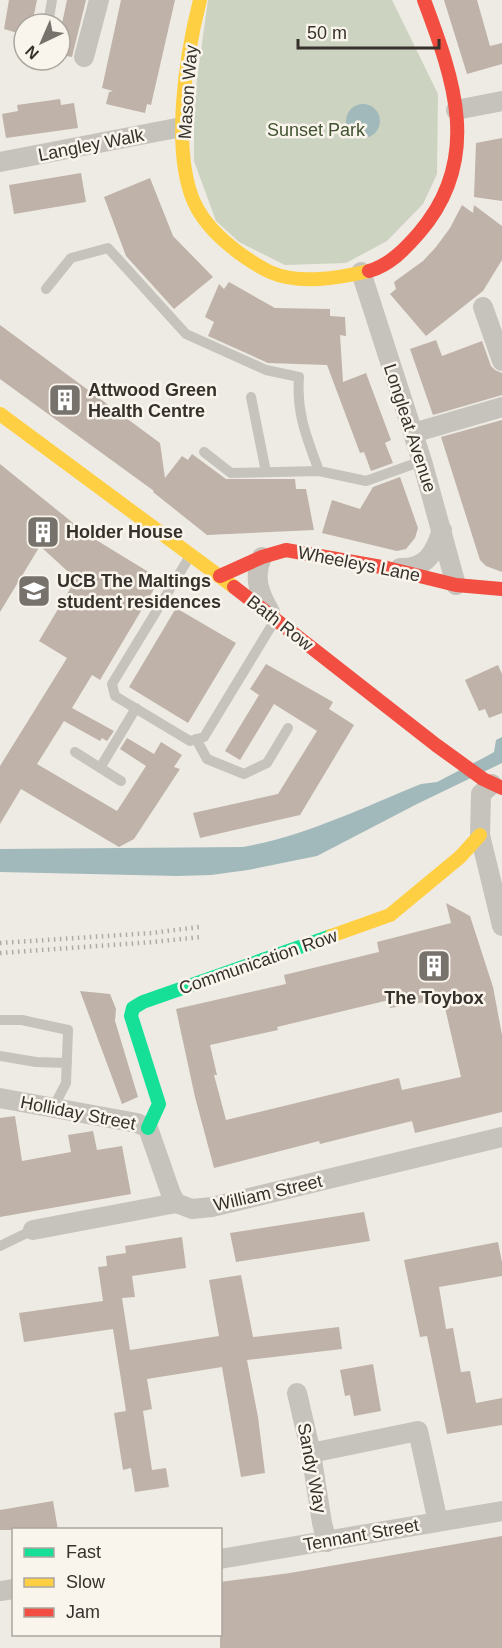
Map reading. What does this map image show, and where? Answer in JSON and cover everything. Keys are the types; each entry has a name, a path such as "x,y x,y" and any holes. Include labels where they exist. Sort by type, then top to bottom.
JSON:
{"street":[{"path":"84,57 99,0"},
{"name":"Mason Way","path":"200,0 194,21 182,127 187,173 193,200 208,226 234,249 274,275 299,279 324,279 384,265 411,243 440,208 450,183 455,154 456,110 453,86 441,44 424,0"},
{"path":"456,110 502,101"},
{"name":"Langley Walk","path":"0,162 182,127"},
{"name":"Longleat Avenue","path":"361,272 422,461 456,585"},
{"path":"483,307 502,361"},
{"path":"413,433 502,407"},
{"name":"Bath Row","path":"0,414 191,554 436,745 492,784"},
{"path":"387,568 413,568 424,563 437,546 442,530"},
{"name":"Wheeleys Lane","path":"220,576 262,557 286,550 387,568 456,585 502,589"},
{"path":"262,557 257,568 260,595 275,619"},
{"path":"492,784 481,794 480,835 496,879 502,926"},
{"name":"Communication Row","path":"148,1128 159,1104 131,1017 133,1008 143,1002 390,915 460,857 480,835"},
{"name":"Holliday Street","path":"0,1098 148,1128 176,1203"},
{"name":"William Street","path":"33,1230 176,1203 192,1209 212,1207 502,1137"},
{"name":"Sandy Way","path":"297,1393 311,1453 327,1542"},
{"path":"311,1453 418,1431 438,1522"},
{"name":"Tennant Street","path":"222,1559 502,1511"}],"lane":[{"path":"46,289 71,258 108,248 186,334 266,370 299,377 298,390 302,425 319,471"},
{"path":"251,397 266,472"},
{"path":"204,452 231,473 319,471 366,481 422,461"},
{"path":"191,554 112,684 116,696 190,741 204,737 275,619"},
{"path":"100,768 136,708"},
{"path":"196,739 207,759 244,774 267,763 288,728"},
{"path":"75,752 121,781"},
{"path":"0,1020 22,1020 68,1030 66,1083 53,1108"},
{"path":"0,1056 36,1062 67,1063"},
{"path":"0,1246 33,1230"}],"green space":[{"name":"Sunset Park","path":"208,0 392,0 438,94 437,174 423,204 387,241 346,263 285,265 239,242 216,221 194,161 194,101"}],"water":[{"path":"363,104 375,109 380,121 375,133 363,138 351,133 346,121 351,109"},
{"path":"502,737 502,763 317,856 211,875 0,872 0,849 243,847 289,836 421,784 437,782 494,752 496,740"}],"building":[{"path":"9,0 37,0 34,12 12,12 12,31 4,29"},
{"path":"67,0 86,0 72,57 72,12 64,12"},
{"path":"121,0 175,0 151,105 147,104 145,113 106,104 109,92 113,91 102,88"},
{"path":"444,0 477,0 490,46 502,43 502,64 467,74"},
{"path":"60,99 61,105 74,103 78,128 6,138 2,114 18,111 17,105"},
{"path":"502,138 502,201 474,197 476,143"},
{"path":"81,173 86,202 14,214 9,185"},
{"path":"150,178 173,236 213,277 174,309 126,256 104,197"},
{"path":"462,205 473,213 474,205 502,226 502,260 483,291 426,336 390,294 396,289 394,282 423,261 436,247 450,228"},
{"path":"229,282 275,308 330,309 330,316 345,317 346,336 340,335 343,382 366,373 391,440 385,443 393,463 371,471 364,452 360,453 327,365 268,363 208,336 214,322 205,317 219,284 224,289"},
{"path":"0,325 160,443 165,478 182,456 188,460 192,454 226,479 295,479 296,489 306,489 314,530 207,535 154,491 0,379"},
{"path":"436,340 442,356 482,341 491,366 502,373 502,395 433,415 410,349"},
{"path":"502,420 502,572 486,566 480,560 441,437"},
{"path":"0,464 88,535 160,579 100,680 92,675 72,708 114,731 107,741 102,738 100,741 64,721 37,764 117,811 146,766 120,749 127,738 154,754 161,742 182,755 174,767 180,769 134,839 119,847 21,789 0,824 0,766 67,658 39,641 76,579 40,546 0,612"},
{"path":"400,477 418,528 415,538 406,549 397,551 322,533 332,500 360,509 373,487"},
{"path":"176,608 236,643 188,723 129,687"},
{"path":"266,664 333,702 329,709 354,725 300,815 200,838 193,813 278,794 317,731 274,704 240,760 225,751 259,695 250,689"},
{"path":"498,665 502,674 502,713 489,718 485,709 479,711 465,680"},
{"path":"446,903 470,916 493,987 502,1035 502,1112 415,1133 412,1121 320,1144 319,1141 214,1168 195,1097 176,1009 286,984 284,975 379,952 377,942 451,923","holes":["443,999 461,1077 402,1090 399,1078 226,1120 214,1075 217,1075 210,1045 278,1030 277,1027 389,1000 390,1008"]},
{"path":"80,991 110,994 116,1009 115,1021 138,1097 122,1104"},
{"path":"15,1116 22,1161 71,1152 68,1135 93,1131 97,1150 122,1146 131,1194 0,1217 0,1118"},
{"path":"364,1212 370,1241 236,1262 230,1233"},
{"path":"182,1237 186,1268 132,1276 135,1297 122,1298 130,1350 219,1336 209,1280 241,1275 253,1337 339,1327 342,1349 247,1360 258,1417 265,1473 241,1477 222,1367 147,1379 152,1409 143,1411 152,1470 166,1468 169,1487 135,1492 131,1468 123,1470 114,1413 126,1411 113,1329 24,1342 19,1313 103,1301 98,1267 107,1266 106,1256 126,1253 125,1246"},
{"path":"498,1242 502,1276 439,1287 446,1329 453,1328 461,1372 470,1371 476,1403 502,1398 502,1425 447,1434 427,1336 420,1337 404,1260"},
{"path":"373,1364 381,1411 354,1416 350,1395 345,1396 340,1370"},
{"path":"53,1501 58,1528 0,1530 0,1510"},
{"path":"502,1536 502,1648 220,1648 222,1582 290,1573"}],"railway":[{"path":"0,943 152,933 199,927"},
{"path":"0,953 201,937"}],"traffic: fast":[{"path":"148,1128 159,1104 131,1016 133,1008 143,1002 331,936"}],"traffic: slow":[{"path":"200,0 186,74 182,129 187,180 198,210 208,224 239,253 281,276 319,279 369,271"},
{"path":"0,414 234,587"},
{"path":"331,936 390,915 460,857 480,835"}],"traffic: jam":[{"path":"369,271 390,261 419,233 439,205 451,177 457,148 457,119 452,89 445,60 424,0"},
{"path":"220,576 262,557 286,550 387,568 456,585 502,589"},
{"path":"234,587 436,745 483,779 502,788"}],"place":[{"name":"Attwood Green Health Centre","path":"65,400"},
{"name":"Holder House","path":"43,532"},
{"name":"UCB The Maltings student residences","path":"34,591"},
{"name":"The Toybox","path":"434,966"}]}
